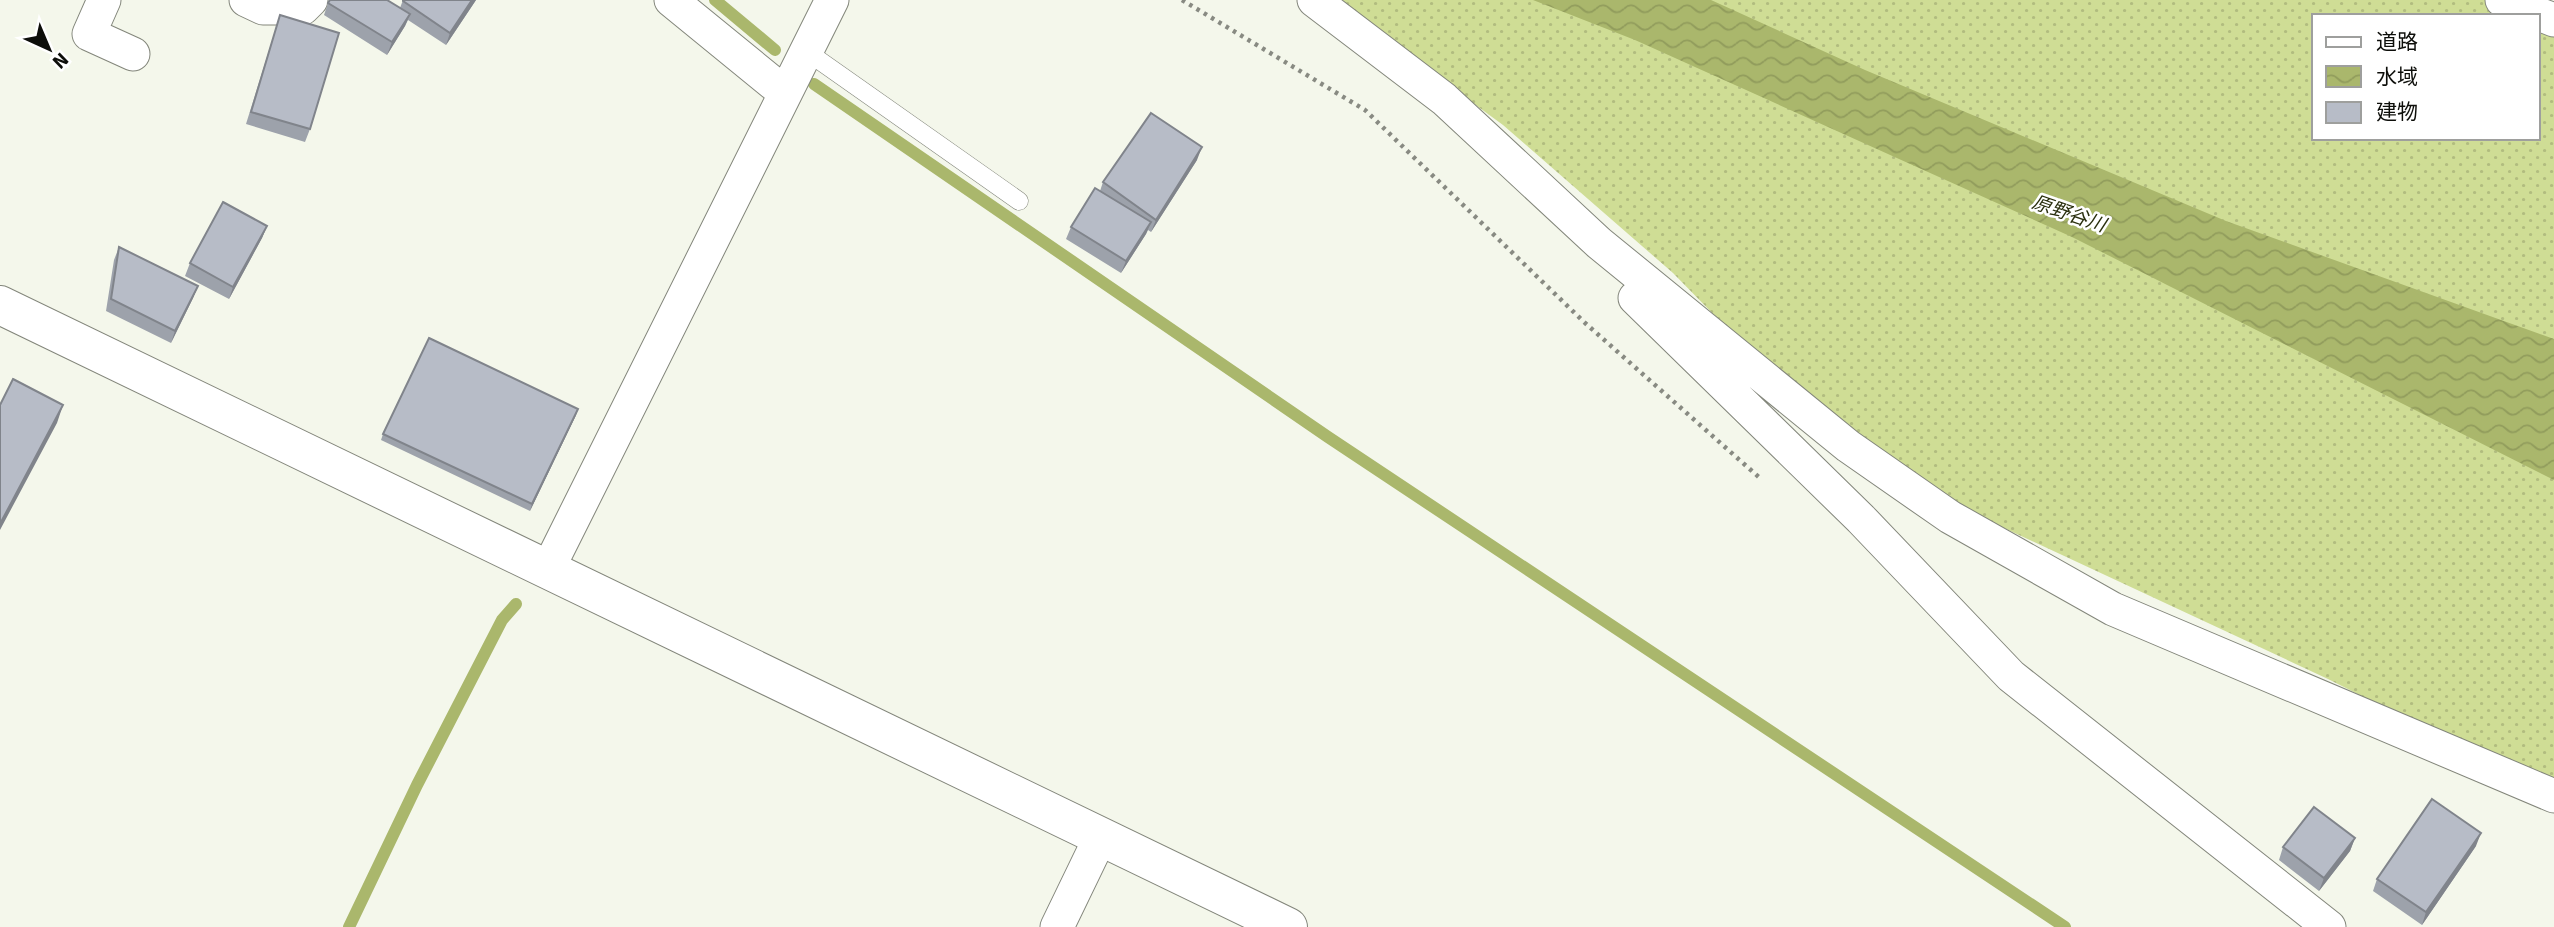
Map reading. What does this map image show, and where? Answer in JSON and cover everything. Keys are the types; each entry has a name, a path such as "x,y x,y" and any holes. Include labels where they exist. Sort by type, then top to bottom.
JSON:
{"street":[{"path":"104,0 89,34 133,54"},
{"path":"246,0 263,8 303,8 310,0"},
{"path":"671,0 785,93"},
{"path":"548,569 832,0"},
{"path":"1314,0 1444,99 1599,243 1848,446 1950,517 2113,609 2554,796"},
{"path":"2502,0 2538,14"},
{"path":"1558,204 1624,288 1861,519 2011,676 2329,927"},
{"path":"0,304 1289,927"},
{"path":"1057,927 1101,836"}],"lane":[{"path":"806,51 1019,201"}],"path":[{"path":"1182,0 1364,110 1584,322 1769,486"}],"shaded area":[{"path":"1332,0 2491,0 2526,14 2312,14 2312,140 2540,140 2540,20 2554,25 2554,793 2328,679 1991,522 1817,420 1673,273 1503,125"}],"water":[{"name":"原野谷川","path":"1533,0 1711,0 1865,70 2226,221 2554,339 2554,480 2072,237 1635,40"}],"building":[{"path":"330,0 387,0 410,14 392,42 328,3"},
{"path":"403,0 472,0 450,33"},
{"path":"280,15 339,33 310,129 251,112"},
{"path":"1151,113 1202,147 1156,220 1103,182"},
{"path":"1095,188 1151,222 1126,261 1071,227"},
{"path":"223,202 267,226 233,287 190,263"},
{"path":"119,247 198,286 175,331 111,299"},
{"path":"429,338 578,409 532,504 383,434"},
{"path":"13,379 63,405 0,524 0,405"},
{"path":"2432,799 2481,833 2426,912 2377,879"},
{"path":"2314,807 2355,838 2324,878 2283,847"}],"waterway":[{"path":"715,0 775,50"},
{"path":"814,84 1328,437 2065,927"},
{"path":"349,927 417,785 502,620 516,604"}]}
